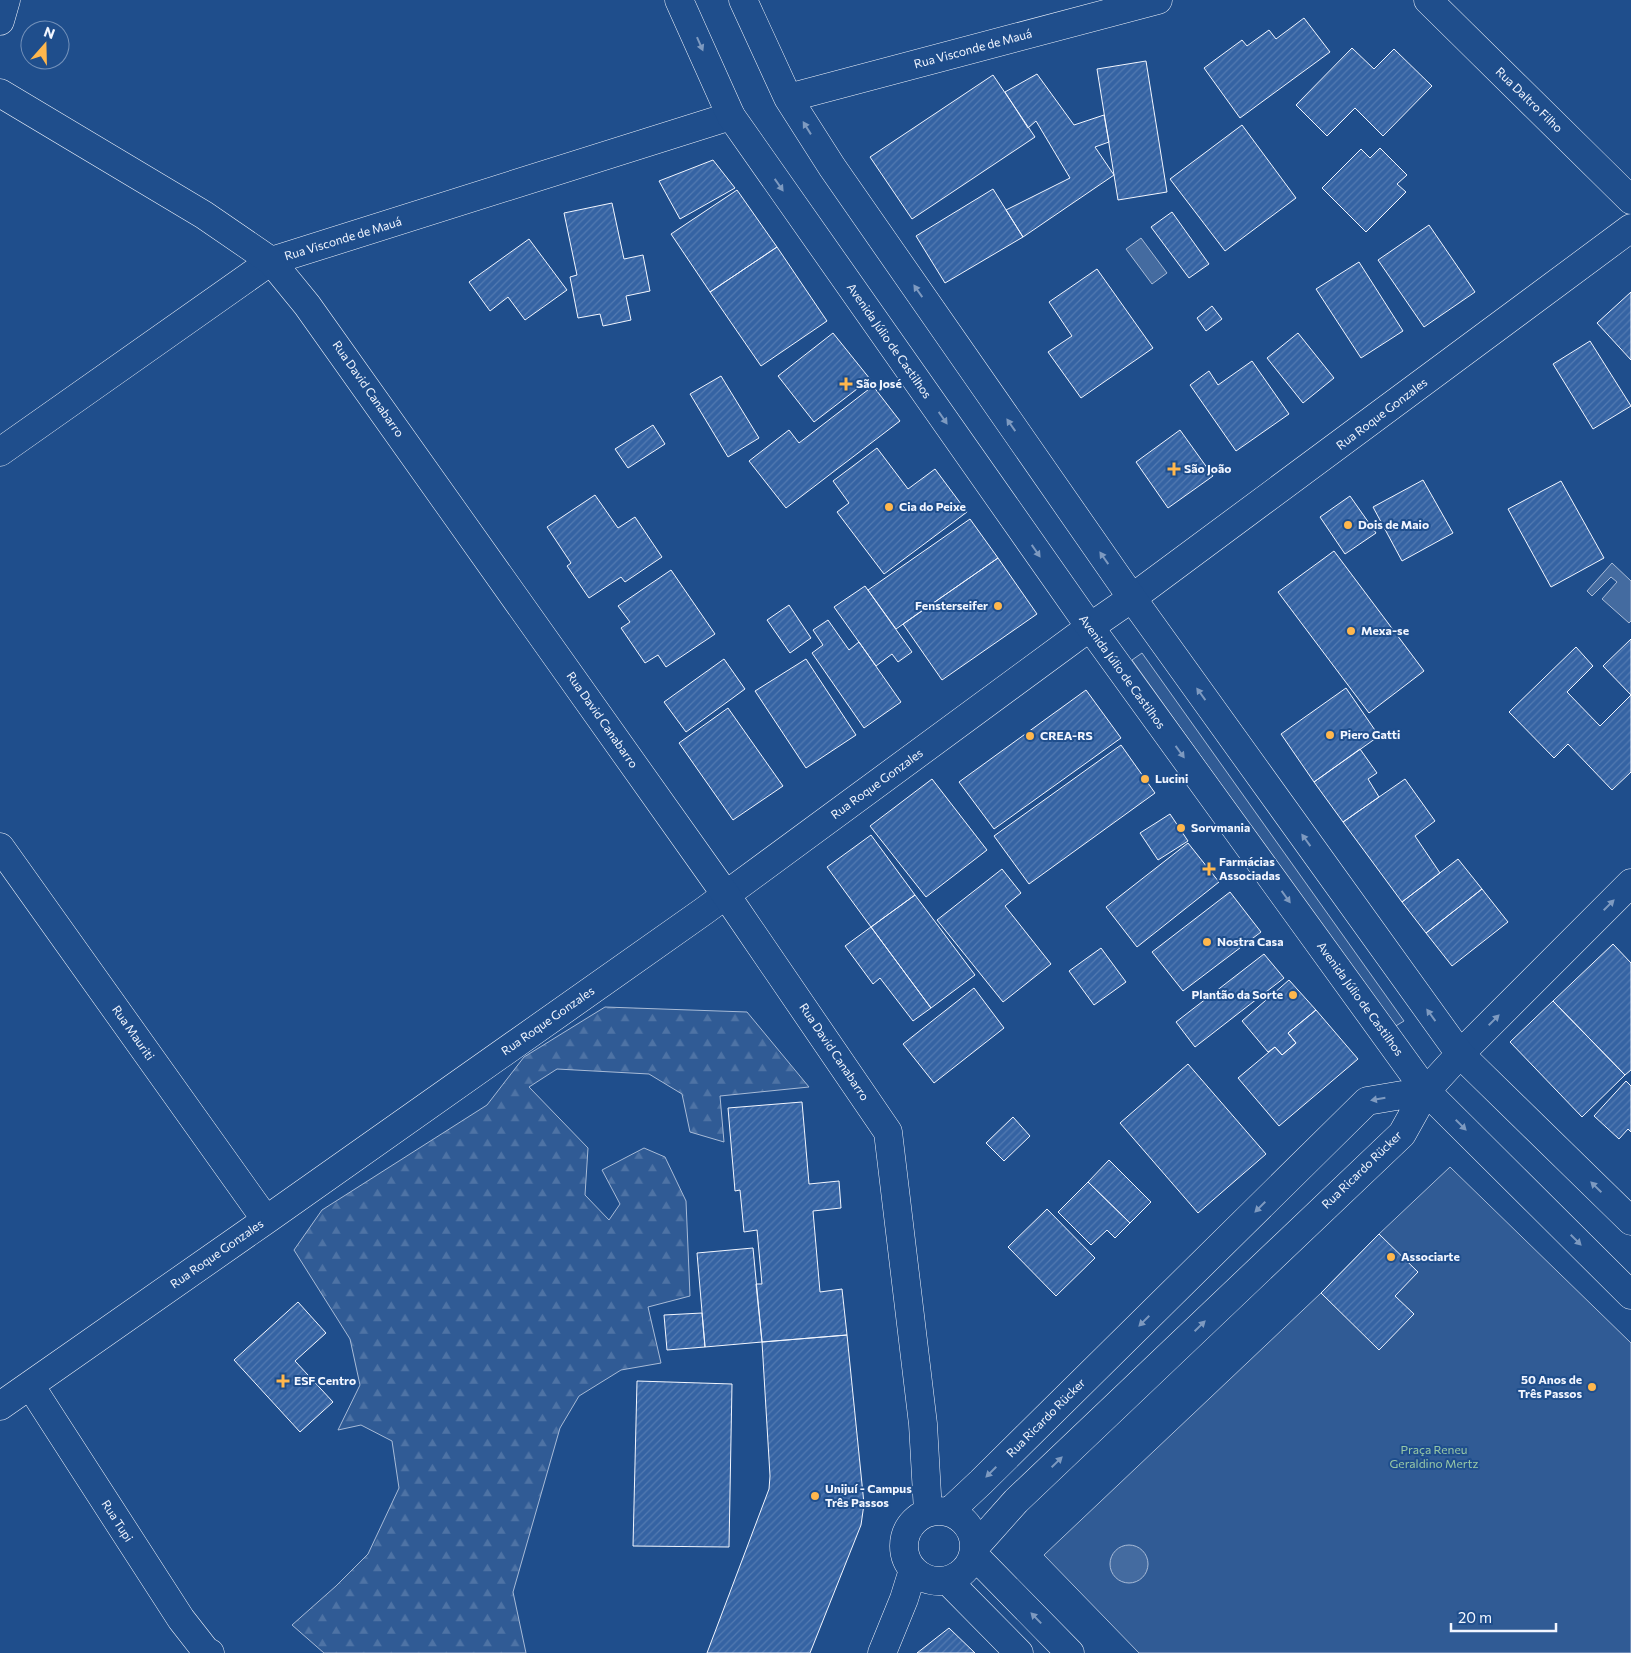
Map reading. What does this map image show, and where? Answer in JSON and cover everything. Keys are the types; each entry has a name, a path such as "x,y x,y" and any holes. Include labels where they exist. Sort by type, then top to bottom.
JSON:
{"street":[{"path":"0,21 6,0"},
{"name":"Avenida Júlio de Castilhos","path":"679,0 731,116 1090,628 1426,1090 1631,1295"},
{"path":"743,0 788,98 832,167 1132,598 1460,1054 1631,1221"},
{"name":"Rua Visconde de Mauá","path":"788,98 1158,0"},
{"name":"Rua Daltro Filho","path":"1428,0 1631,200"},
{"name":"Rua David Canabarro","path":"0,93 204,215 272,261 308,305 726,895 888,1132 923,1424 938,1512"},
{"name":"Rua Visconde de Mauá","path":"0,452 272,261 731,116"},
{"name":"Rua Roque Gonzales","path":"0,1406 726,895 1132,598 1631,228"},
{"name":"Rua Mauriti","path":"0,846 266,1220"},
{"path":"1426,1090 1631,882"},
{"name":"Rua Ricardo Rücker","path":"938,1512 1367,1100 1426,1090"},
{"name":"Rua Ricardo Rücker","path":"974,1551 1016,1501 1402,1134 1426,1090"},
{"name":"Rua Tupi","path":"30,1385 180,1619 206,1651 210,1653"},
{"path":"938,1512 956,1515 968,1525 972,1532 974,1551 972,1562 962,1574 948,1581 937,1582 926,1580 913,1570 905,1556 903,1545 910,1525 918,1518 938,1512"},
{"path":"974,1551 1070,1653"},
{"path":"882,1653 904,1599 913,1570"},
{"path":"948,1581 1020,1653"}],"shaded area":[{"path":"1141,238 1167,273 1152,284 1126,249"},
{"path":"1612,563 1631,581 1631,621 1629,623 1602,599 1617,582 1611,577 1592,596 1587,591"},
{"path":"1142,653 1404,1021 1394,1027 1132,660"},
{"name":"Praça Reneu Geraldino Mertz","path":"1450,1167 1631,1343 1631,1653 1139,1653 1044,1555 1321,1293 1379,1234"},
{"path":"1129,1545 1142,1551 1148,1564 1142,1577 1129,1583 1116,1577 1110,1564 1116,1551"}],"green space":[{"path":"605,1007 747,1012 809,1087 720,1096 724,1142 690,1132 682,1094 649,1074 557,1069 529,1087 588,1148 585,1195 609,1220 620,1204 602,1170 644,1148 665,1157 686,1201 690,1296 648,1307 661,1363 621,1370 579,1396 560,1428 513,1592 526,1653 324,1653 292,1625 336,1586 368,1554 399,1488 392,1441 361,1425 338,1430 360,1385 350,1339 294,1250 322,1210 487,1105 524,1057"}],"building":[{"path":"1304,18 1330,52 1240,118 1204,68 1242,40 1247,46 1269,30 1276,39"},
{"path":"1352,48 1374,69 1394,49 1432,86 1383,136 1355,108 1327,136 1296,105"},
{"path":"1146,61 1167,192 1118,200 1097,69"},
{"path":"1037,74 1074,125 1104,115 1109,142 1095,147 1114,175 1023,237 1006,210 1070,178 1036,121 1028,128 1005,92"},
{"path":"993,75 1035,137 912,219 870,157"},
{"path":"1242,125 1296,198 1225,251 1170,179"},
{"path":"1380,148 1407,175 1397,184 1406,192 1366,232 1322,188 1361,149 1370,158"},
{"path":"713,160 735,188 680,219 659,181"},
{"path":"993,189 1023,237 945,283 916,236"},
{"path":"737,190 777,247 710,292 671,234"},
{"path":"612,203 624,259 643,255 650,291 626,296 631,320 603,326 600,314 578,318 570,277 577,275 564,213"},
{"path":"1172,212 1209,264 1189,278 1151,227"},
{"path":"1429,225 1475,292 1424,327 1378,260"},
{"path":"529,239 567,290 525,320 508,297 490,311 469,282"},
{"path":"777,247 827,321 761,366 710,292"},
{"path":"1359,262 1403,331 1361,358 1316,289"},
{"path":"1097,269 1153,348 1081,398 1048,352 1072,336 1049,302"},
{"path":"1631,292 1631,360 1597,323"},
{"path":"1212,306 1222,319 1206,331 1197,318"},
{"path":"833,333 870,379 814,422 778,376"},
{"path":"1298,333 1334,378 1303,403 1267,358"},
{"path":"1590,341 1631,406 1593,429 1553,364"},
{"path":"1252,361 1289,414 1236,451 1190,385 1209,371 1218,385"},
{"path":"721,376 759,438 728,457 690,394"},
{"path":"873,386 900,421 786,508 749,461 789,430 799,443"},
{"path":"653,425 665,444 628,468 615,449"},
{"name":"São João","path":"1180,430 1213,476 1168,508 1136,462"},
{"path":"877,448 908,489 935,469 967,512 884,574 837,512 849,503 833,481"},
{"path":"1423,480 1453,533 1402,561 1373,507"},
{"path":"1561,481 1604,558 1551,587 1508,509"},
{"path":"595,495 618,528 635,517 662,557 625,582 621,577 589,598 567,566 571,563 547,527"},
{"name":"Dois de Maio","path":"1350,496 1376,533 1345,554 1320,517"},
{"path":"970,519 998,558 896,629 868,590"},
{"name":"Mexa-se","path":"1334,551 1424,671 1369,713 1278,592"},
{"path":"998,558 1037,614 942,680 903,624"},
{"path":"671,570 715,634 666,667 658,655 645,663 621,628 630,622 618,606"},
{"path":"865,586 912,652 898,662 892,654 876,666 834,607"},
{"path":"789,605 811,638 790,653 767,620"},
{"path":"828,620 849,650 859,642 901,702 864,728 812,653 823,645 813,630"},
{"path":"1631,639 1631,695 1603,666"},
{"path":"1576,647 1593,666 1567,692 1600,726 1631,695 1631,772 1612,790 1568,744 1554,758 1509,712"},
{"path":"724,659 745,689 686,732 664,702"},
{"path":"806,659 856,735 806,768 755,691"},
{"name":"Piero Gatti","path":"1346,688 1379,736 1314,782 1281,734"},
{"path":"1086,690 1121,738 994,829 959,782"},
{"path":"728,708 783,786 733,820 679,743"},
{"path":"1121,745 1155,793 1029,884 994,836"},
{"path":"1360,749 1377,773 1368,779 1379,797 1343,822 1314,782"},
{"path":"932,779 987,850 926,897 870,826"},
{"path":"1405,779 1435,821 1415,836 1440,873 1402,902 1343,822"},
{"path":"1170,814 1188,841 1158,860 1140,833"},
{"path":"871,835 915,895 871,927 827,867"},
{"path":"1188,843 1219,882 1137,947 1106,907"},
{"path":"1458,859 1482,889 1426,933 1402,902"},
{"path":"1002,869 1021,893 1005,906 1051,964 1003,1002 937,920"},
{"path":"1482,889 1508,922 1452,966 1426,933"},
{"name":"Nostra Casa","path":"1230,892 1261,932 1183,991 1152,952"},
{"path":"915,895 975,975 931,1008 871,927"},
{"path":"871,927 931,1008 913,1021 880,978 873,984 845,946"},
{"path":"1613,944 1631,963 1631,1070 1625,1075 1553,1001"},
{"path":"1101,948 1126,982 1094,1005 1069,971"},
{"path":"1264,954 1284,978 1195,1047 1176,1022"},
{"path":"1289,980 1316,1010 1288,1033 1296,1043 1282,1055 1275,1047 1268,1052 1242,1021"},
{"path":"974,988 1004,1028 934,1083 903,1044"},
{"path":"1553,1001 1625,1075 1582,1117 1510,1042"},
{"path":"1316,1010 1358,1059 1279,1126 1238,1078 1275,1047 1282,1055 1296,1043 1288,1033"},
{"path":"1188,1064 1266,1154 1198,1213 1120,1123"},
{"path":"1626,1081 1631,1086 1631,1132 1628,1129 1619,1139 1594,1116"},
{"path":"802,1102 809,1184 839,1181 841,1208 813,1211 820,1292 842,1289 847,1335 762,1342 756,1284 762,1284 757,1230 744,1232 740,1190 735,1191 728,1108"},
{"path":"1013,1117 1030,1136 1004,1161 986,1143"},
{"path":"1109,1160 1151,1202 1130,1223 1088,1182"},
{"path":"1088,1182 1130,1223 1115,1238 1107,1230 1091,1245 1058,1212"},
{"path":"1047,1209 1095,1258 1056,1296 1008,1247"},
{"path":"1379,1234 1418,1272 1395,1296 1414,1314 1379,1350 1321,1293"},
{"path":"753,1248 762,1342 705,1347 697,1253"},
{"name":"ESF Centro","path":"298,1302 326,1333 295,1361 333,1402 300,1432 234,1360"},
{"path":"702,1313 705,1347 667,1350 664,1315"},
{"name":"Unijuí - Campus Três Passos","path":"847,1335 864,1504 861,1525 810,1653 707,1653 769,1489 770,1476 762,1342"},
{"path":"637,1381 732,1384 729,1547 633,1546"},
{"path":"949,1628 975,1653 917,1653"}],"place":[{"name":"São José","path":"846,384"},
{"name":"São João","path":"1174,469"},
{"name":"Cia do Peixe","path":"889,507"},
{"name":"Dois de Maio","path":"1348,525"},
{"name":"Fensterseifer","path":"998,606"},
{"name":"Mexa-se","path":"1351,631"},
{"name":"Piero Gatti","path":"1330,735"},
{"name":"CREA-RS","path":"1030,736"},
{"name":"Lucini","path":"1145,779"},
{"name":"Sorvmania","path":"1181,828"},
{"name":"Farmácias Associadas","path":"1209,869"},
{"name":"Nostra Casa","path":"1207,942"},
{"name":"Plantão da Sorte","path":"1293,995"},
{"name":"Associarte","path":"1391,1257"},
{"name":"ESF Centro","path":"283,1381"},
{"name":"50 Anos de Três Passos","path":"1592,1387"},
{"name":"Unijuí - Campus Três Passos","path":"815,1496"}]}
